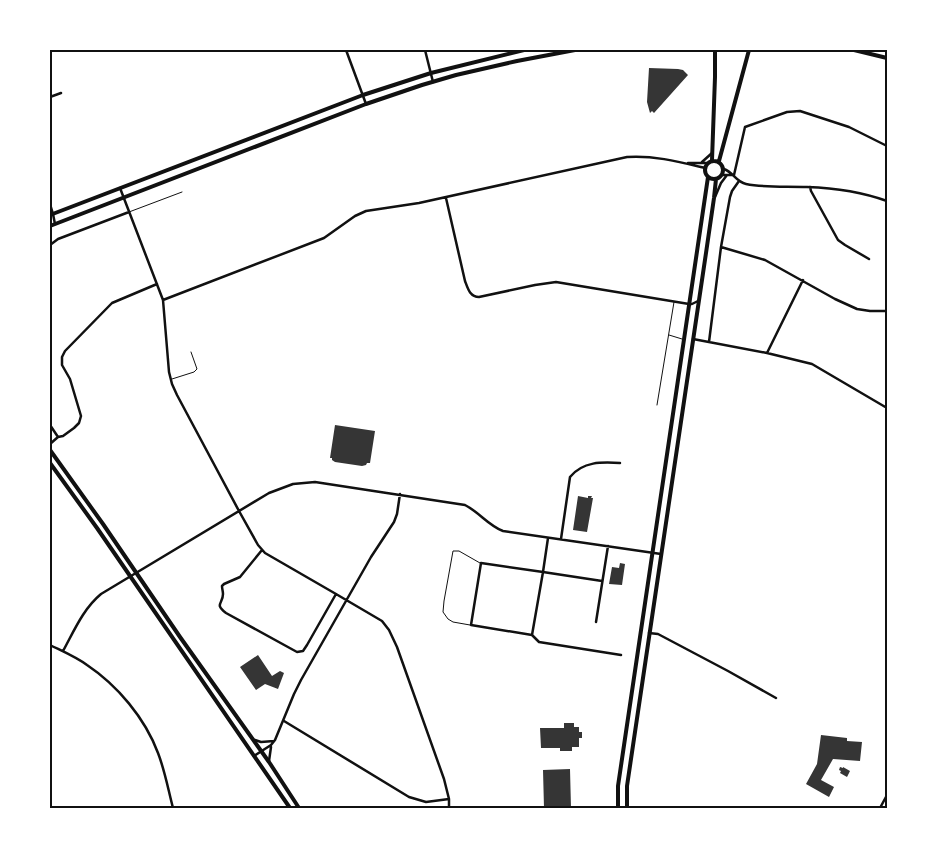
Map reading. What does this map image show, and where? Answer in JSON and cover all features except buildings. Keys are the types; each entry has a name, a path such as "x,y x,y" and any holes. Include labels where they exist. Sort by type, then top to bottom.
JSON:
{"street":[{"path":"346,50 366,104"},
{"path":"425,50 433,82"},
{"path":"52,215 363,95 431,73 524,50"},
{"path":"50,204 52,225 366,104 433,82 494,66 575,50"},
{"path":"712,160 715,50"},
{"path":"719,161 749,50"},
{"path":"854,50 887,58"},
{"path":"50,97 61,93"},
{"path":"734,176 745,127 787,112 806,112 843,125 887,146"},
{"path":"701,163 712,153"},
{"path":"163,300 324,238 355,216 371,210 412,205 627,157 646,157 705,168"},
{"path":"618,808 618,786 708,177 705,168 712,160 719,161 723,166 724,173 714,198"},
{"path":"684,163 707,164"},
{"path":"627,808 627,786 716,179 724,173 730,172 741,183 810,187 863,194 887,201"},
{"path":"724,173 734,176"},
{"path":"708,177 716,179"},
{"path":"709,342 721,247 730,198 732,191 739,181"},
{"path":"810,187 838,240 869,260"},
{"path":"120,188 163,300 169,372 177,395 262,550 382,621 389,630 397,647 444,779 449,799 449,808"},
{"path":"446,197 465,281 470,293 474,297 556,282 689,304 699,300"},
{"path":"50,244 129,212"},
{"path":"721,247 765,260 856,309 887,311"},
{"path":"767,353 802,280"},
{"path":"50,444 74,428 79,423 81,416 70,379 62,365 61,359 63,354 112,303 156,284"},
{"path":"693,339 767,353 815,366 887,408"},
{"path":"50,425 58,437"},
{"path":"50,450 174,629 254,740 299,808"},
{"path":"50,463 290,808"},
{"path":"561,539 571,476 593,463 620,463"},
{"path":"63,651 83,614 92,601 101,594 275,490 293,484 322,482 465,505 501,530 661,554"},
{"path":"254,756 262,752 275,740 301,680 394,522 400,494"},
{"path":"532,635 548,538"},
{"path":"596,622 608,546"},
{"path":"262,550 240,577 222,586 223,595 219,606 226,613 300,652 307,645 336,594"},
{"path":"602,581 480,563 471,625 532,635 538,642 621,655"},
{"path":"649,633 658,634 776,698"},
{"path":"50,645 97,672 110,683 134,710 158,752 173,808"},
{"path":"219,706 221,700 226,700"},
{"path":"284,722 409,796 426,802 449,799"},
{"path":"254,740 261,742 275,740"},
{"path":"269,762 271,745"},
{"path":"880,808 887,795"}],"lane":[{"path":"129,212 182,192"},
{"path":"657,405 674,302"},
{"path":"668,334 684,340"},
{"path":"171,380 196,371 196,365 191,352"},
{"path":"471,625 452,622 448,619 443,612 444,601 453,551 459,551 480,563"}]}
